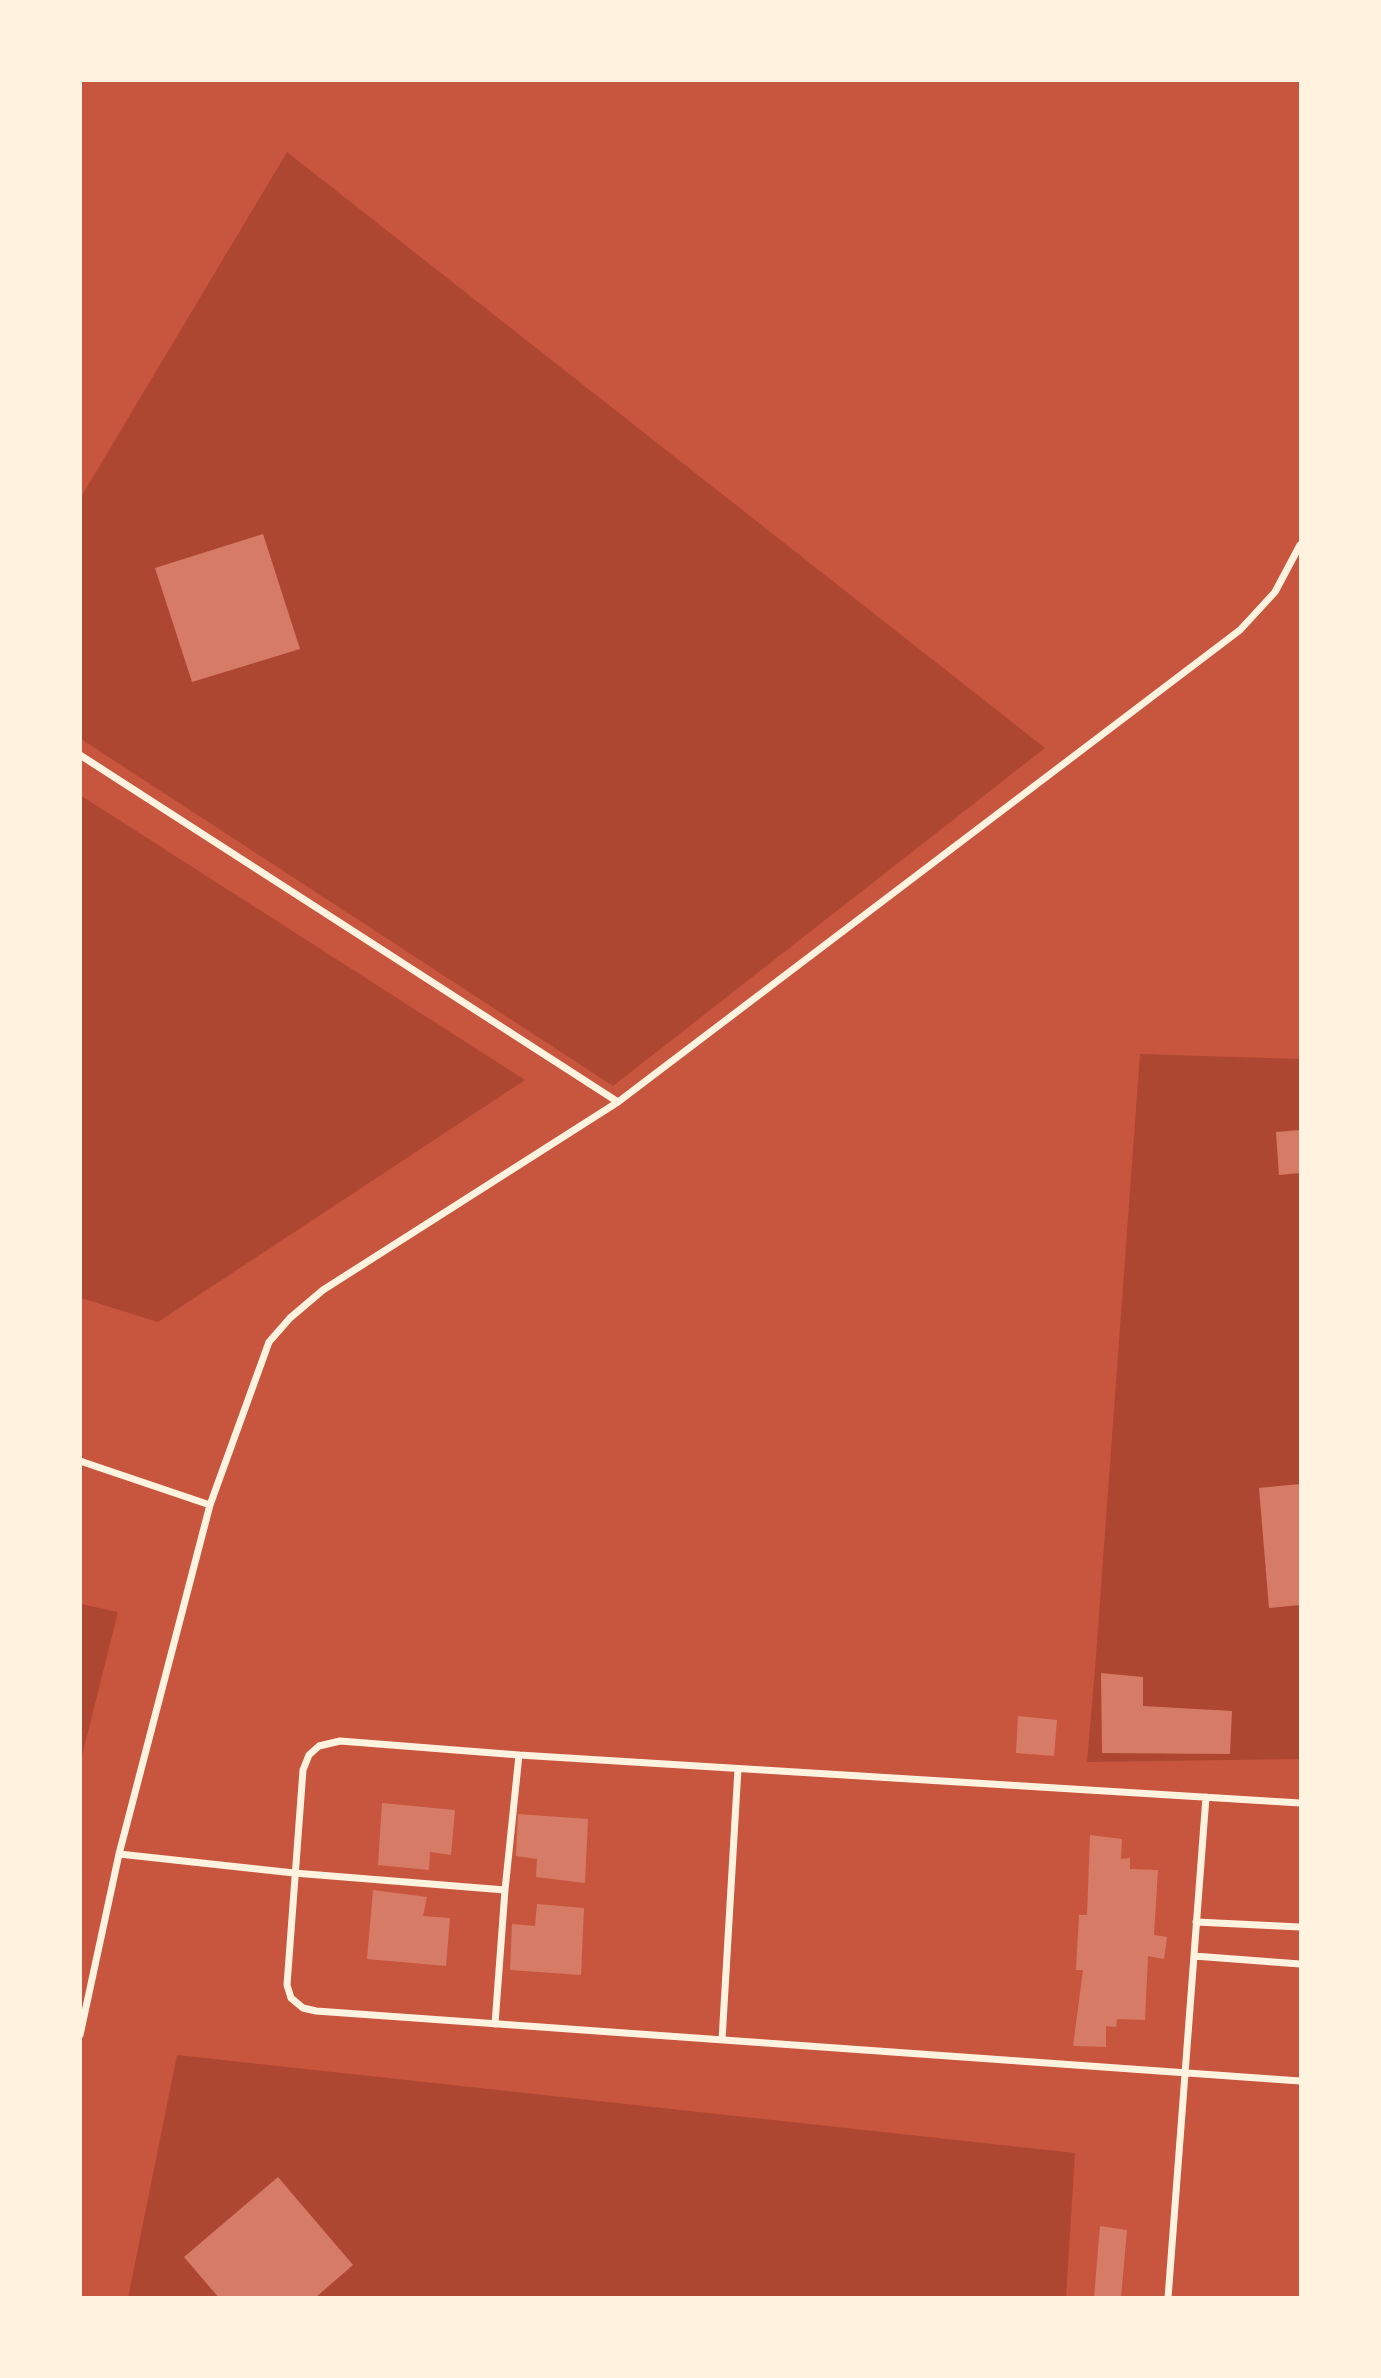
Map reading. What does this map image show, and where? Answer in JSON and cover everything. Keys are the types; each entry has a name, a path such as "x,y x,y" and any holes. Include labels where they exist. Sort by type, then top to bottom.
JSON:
{"street":[{"path":"80,2035 119,1853 210,1505 269,1342 290,1318 323,1290 618,1102 1240,630 1275,592 1300,545"},
{"path":"80,755 618,1102"},
{"path":"80,1461 210,1505"},
{"path":"1300,1803 519,1755 340,1741 319,1746 309,1755 303,1770 287,1985 291,1998 303,2008 316,2011 1300,2081"},
{"path":"495,2024 519,1755"},
{"path":"722,2040 738,1769"},
{"path":"1168,2298 1206,1797"},
{"path":"119,1853 294,1873 505,1890"},
{"path":"1196,1922 1300,1927"},
{"path":"1194,1956 1300,1964"}],"shaded area":[{"path":"287,152 1045,748 613,1086 81,739 81,497"},
{"path":"80,795 525,1080 158,1322 81,1298"},
{"path":"1140,1054 1300,1059 1300,1759 1087,1762"},
{"path":"80,1604 118,1612 81,1760"},
{"path":"177,2055 1075,2153 1066,2297 128,2298"}],"building":[{"path":"263,534 300,649 192,682 155,568"},
{"path":"1300,1130 1300,1173 1279,1175 1276,1132"},
{"path":"1300,1484 1300,1605 1269,1608 1259,1488"},
{"path":"1101,1673 1143,1677 1143,1706 1232,1711 1230,1754 1102,1753"},
{"path":"1018,1716 1057,1720 1054,1756 1016,1753"},
{"path":"382,1803 455,1810 451,1855 430,1852 429,1870 378,1865"},
{"path":"518,1814 588,1819 585,1883 536,1877 537,1859 516,1856"},
{"path":"1090,1835 1122,1839 1121,1859 1130,1858 1130,1869 1158,1870 1154,1935 1167,1937 1164,1959 1148,1956 1145,2020 1117,2019 1116,2027 1106,2026 1106,2047 1073,2046 1083,1970 1076,1970 1079,1915 1087,1915"},
{"path":"373,1890 427,1897 423,1916 450,1918 446,1966 367,1959"},
{"path":"537,1904 584,1908 581,1975 510,1970 512,1924 535,1926"},
{"path":"278,2177 353,2265 315,2298 219,2298 184,2257"},
{"path":"1100,2226 1127,2230 1121,2298 1094,2298"}]}
